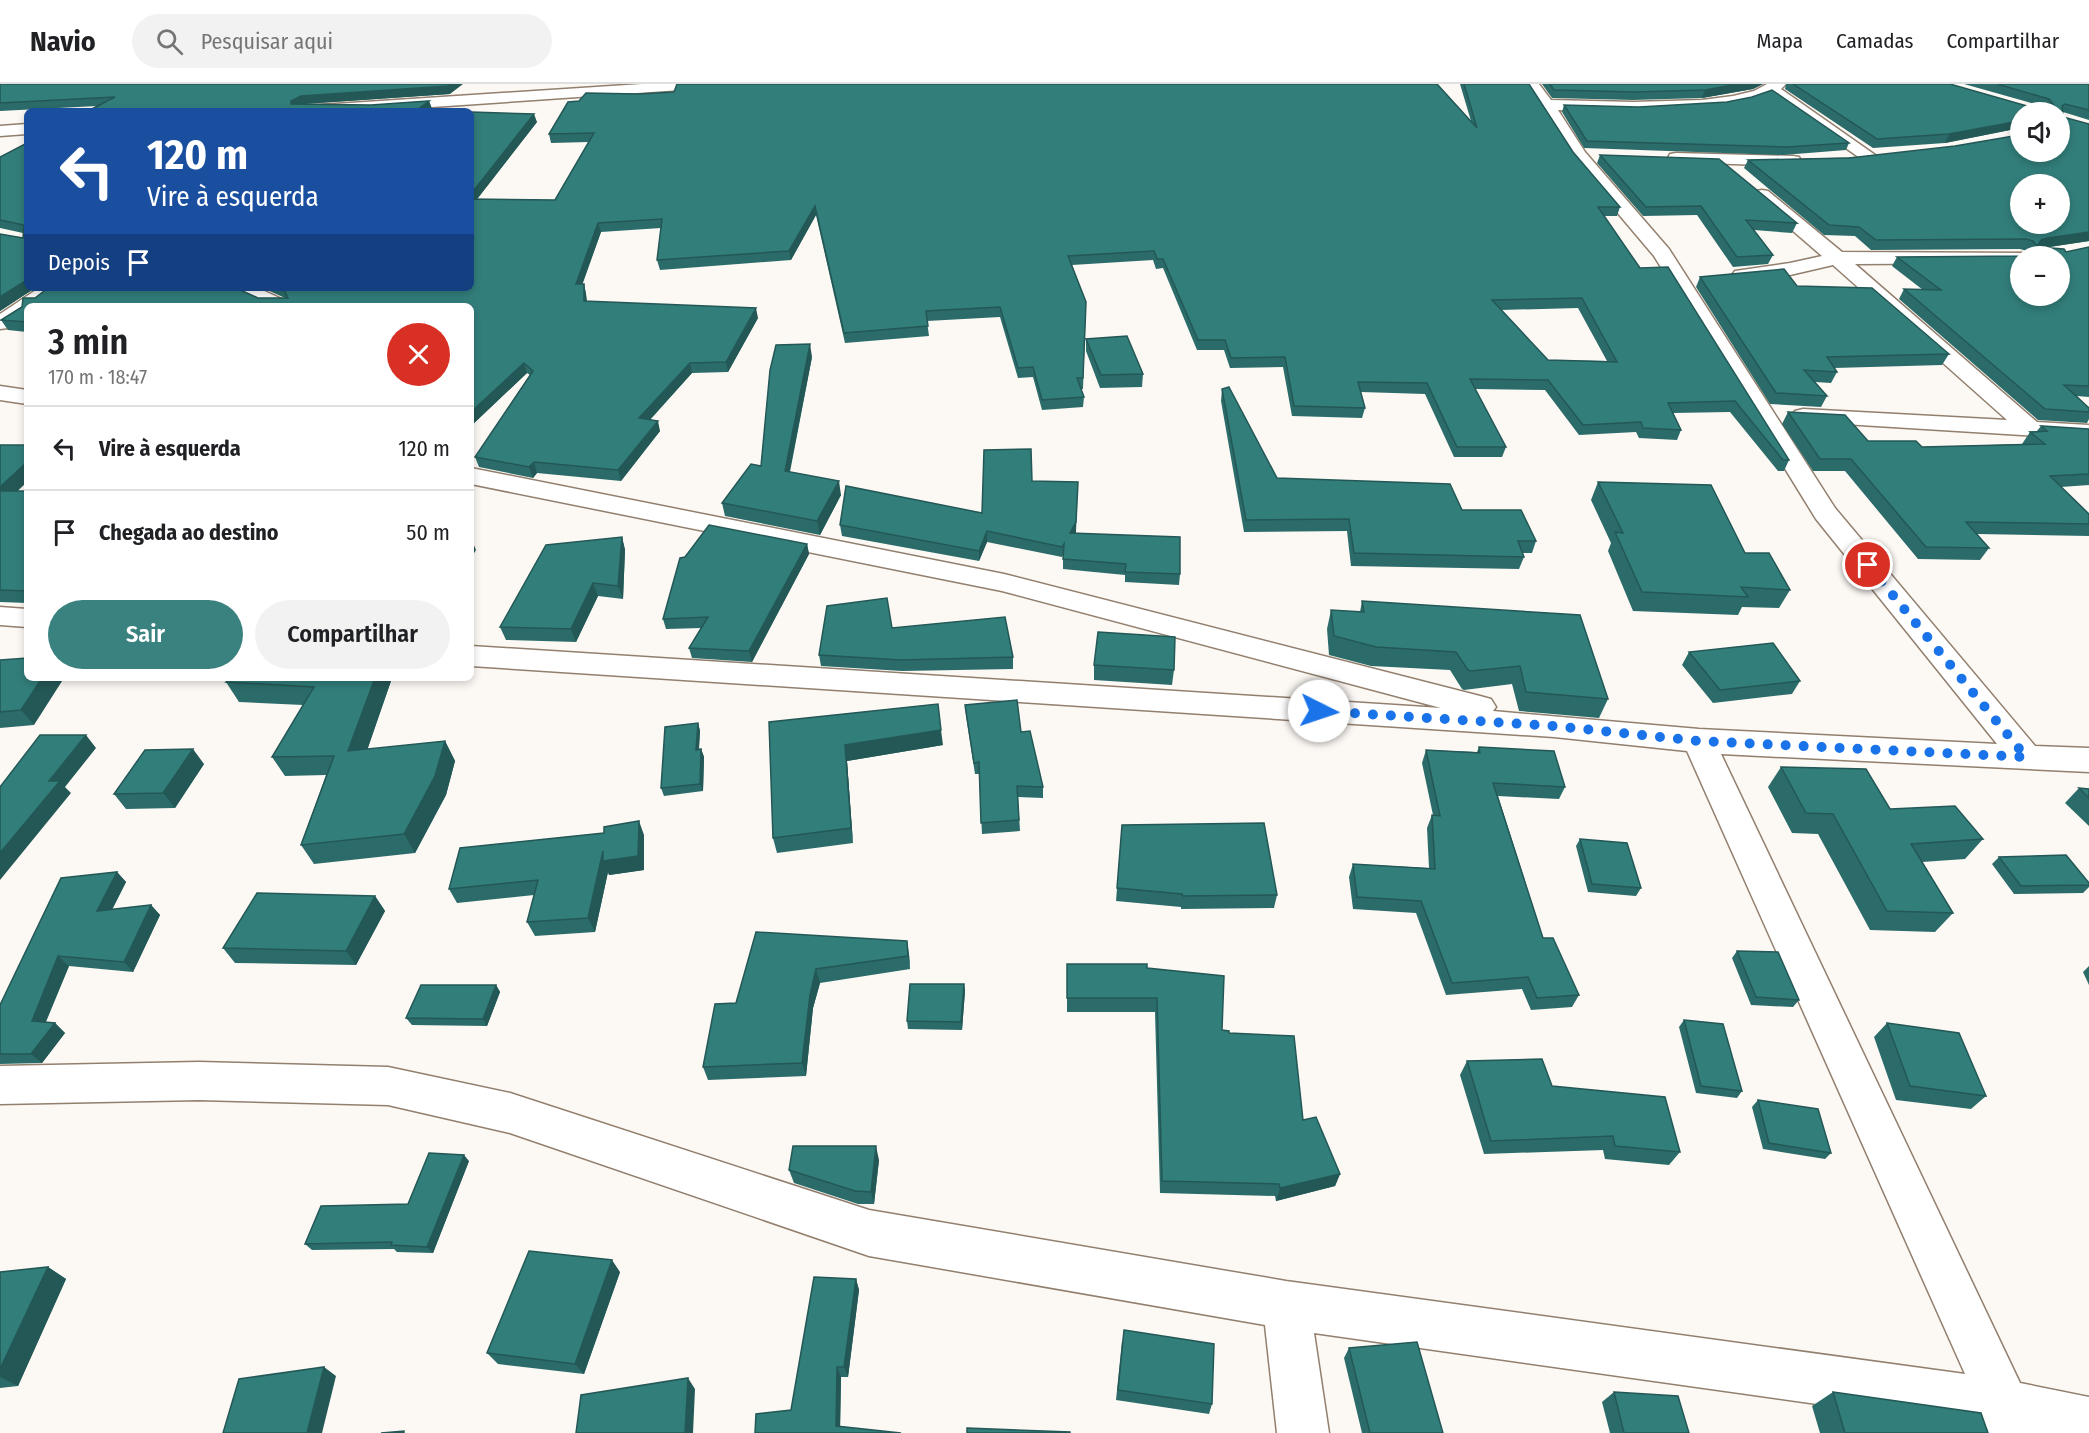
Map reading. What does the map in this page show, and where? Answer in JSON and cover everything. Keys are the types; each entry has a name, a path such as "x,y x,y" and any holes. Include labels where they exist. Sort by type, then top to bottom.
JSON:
{"street":[{"path":"349,108 710,84"},
{"path":"1531,84 1590,156 1662,253 1691,279 1761,413 1825,513 2026,757"},
{"path":"1547,105 1700,105 1776,86 1870,157"},
{"path":"0,131 24,129"},
{"path":"1848,158 1892,155"},
{"path":"1660,158 1805,161"},
{"path":"1720,159 1837,258 2031,429"},
{"path":"1726,276 1773,272 1837,258 2010,257"},
{"path":"30,303 48,291"},
{"path":"248,291 274,303"},
{"path":"0,323 24,307"},
{"path":"0,393 24,397"},
{"path":"1761,413 2089,432"},
{"path":"474,477 1004,583 1554,726"},
{"path":"0,616 24,618"},
{"path":"474,656 1554,726 1699,741 2089,760"},
{"path":"1699,741 2009,1419"},
{"path":"0,1085 199,1081 388,1086 510,1113 869,1233 1286,1305 2009,1419 2089,1422"},
{"path":"1286,1305 1303,1433"}],"building":[{"path":"0,84 450,84 448,86 301,96 291,101 291,104 371,105 429,101 420,108 94,108 115,97 0,103"},
{"path":"677,84 1437,84 1477,128 1464,84 1529,84 1573,152 1620,207 1598,207 1640,268 1668,267 1789,460 1783,460 1735,401 1668,403 1681,430 1643,428 1641,422 1583,425 1548,380 1470,379 1506,447 1457,447 1427,383 1358,382 1365,408 1294,406 1285,357 1231,358 1225,340 1198,340 1163,259 1157,259 1154,251 1068,256 1086,302 1083,378 1077,378 1084,397 1042,400 1033,367 1018,368 1000,307 926,311 928,326 844,333 815,206 789,251 657,260 662,219 598,223 576,284 584,284 584,301 756,308 726,362 690,363 639,418 658,421 618,470 534,462 529,467 475,457 533,371 524,363 474,409 474,303 24,303 24,322 1,320 22,307 23,298 35,298 44,291 243,291 258,298 288,298 284,291 474,291 474,199 555,200 594,133 549,134 568,102 579,101 586,93 674,92","holes":["1582,298 1617,362 1548,360 1492,300"]},
{"path":"1550,84 1738,84 1705,90 1636,92 1554,90"},
{"path":"1793,84 1950,84 2013,102 2010,102 2010,123 1949,134 1877,139"},
{"path":"1997,84 2089,84 2089,110 2070,105 2070,102 2051,102 2049,99"},
{"path":"1772,90 1849,143 1786,147 1587,141 1564,105 1639,107 1727,102"},
{"path":"474,112 534,114 474,190"},
{"path":"2070,119 2089,124 2089,232 2048,238 2041,240 2037,246 2033,241 2026,239 1876,240 1859,227 1829,225 1748,160 1849,158 1955,146 2010,137 2010,162 2070,162"},
{"path":"24,145 24,225 0,220 0,157"},
{"path":"1600,155 1719,159 1797,223 1746,220 1773,255 1737,257 1701,206 1646,207"},
{"path":"24,225 24,282 0,297 0,234 23,238"},
{"path":"2089,247 2089,386 2064,385 2089,408 2089,412 2045,409 1904,289 1941,290 1897,257 2010,256 2010,306 2070,306 2070,251"},
{"path":"1784,269 1797,286 1872,288 1949,354 1827,357 1837,372 1804,370 1827,396 1776,393 1700,277"},
{"path":"1127,336 1143,374 1101,375 1086,339"},
{"path":"810,344 785,471 839,481 817,521 722,503 751,464 761,466 770,370 776,345"},
{"path":"1229,387 1277,478 1450,484 1462,510 1521,510 1536,541 1518,541 1524,557 1354,553 1349,519 1246,520 1222,389"},
{"path":"1788,412 1845,415 1868,441 1916,441 1922,447 2045,444 2030,432 2047,431 2041,426 2089,429 2089,474 2050,476 2089,514 2089,524 1966,522 1989,548 1926,547 1851,459 1820,459"},
{"path":"0,445 24,445 24,465 0,487"},
{"path":"1031,449 1032,481 1078,482 1076,522 1070,533 1180,537 1180,574 1125,572 1126,564 1063,559 1064,544 1062,547 987,531 979,551 840,525 846,486 982,513 984,450"},
{"path":"1598,482 1711,485 1745,553 1769,553 1790,590 1741,587 1748,597 1642,592 1615,532 1623,533"},
{"path":"0,491 24,491 24,591 0,590"},
{"path":"709,525 807,544 749,651 689,648 708,617 663,619 680,558 685,557"},
{"path":"622,537 618,586 593,583 571,629 500,627 546,545"},
{"path":"887,598 892,628 1005,617 1013,657 901,660 819,655 827,606"},
{"path":"1362,601 1580,615 1608,699 1526,692 1520,666 1471,671 1456,652 1376,647 1334,636 1331,610 1364,612"},
{"path":"1098,632 1175,637 1174,670 1094,665"},
{"path":"1773,643 1800,681 1720,690 1689,652"},
{"path":"24,658 24,681 40,681 21,710 0,712 0,660"},
{"path":"374,681 348,751 445,741 435,776 404,834 301,845 334,756 272,757 314,687 226,682"},
{"path":"1017,700 1021,732 1030,731 1043,787 1017,786 1019,820 981,823 979,762 974,763 965,705"},
{"path":"938,704 941,730 845,745 851,828 773,838 769,722"},
{"path":"698,723 696,750 701,749 700,784 661,788 665,727"},
{"path":"40,735 86,735 49,781 60,781 0,853 0,787"},
{"path":"1479,747 1554,751 1565,787 1493,783 1543,938 1553,938 1579,995 1537,998 1528,977 1452,983 1421,901 1357,897 1353,864 1435,869 1432,815 1440,816 1426,750 1480,753"},
{"path":"193,749 163,793 114,794 145,750"},
{"path":"1781,767 1866,769 1890,809 1955,806 1983,839 1911,844 1953,913 1887,911 1833,814 1806,813"},
{"path":"2079,788 2089,789 2089,798"},
{"path":"639,821 638,856 603,861 603,851 588,918 527,922 538,880 449,889 460,848 604,833 604,827"},
{"path":"1264,823 1277,895 1183,896 1182,894 1117,888 1122,825"},
{"path":"1580,839 1627,843 1641,888 1592,884"},
{"path":"2066,855 2089,885 2021,886 1999,857"},
{"path":"117,872 97,911 151,905 124,962 58,956 32,1021 55,1023 31,1054 0,1054 0,1005 61,878"},
{"path":"257,893 375,896 346,951 223,948"},
{"path":"756,932 907,941 908,956 816,969 810,995 802,1063 703,1067 715,1004 736,1003"},
{"path":"1737,951 1778,952 1799,1000 1756,997"},
{"path":"1067,964 1147,964 1147,968 1224,976 1222,1030 1229,1031 1229,1033 1294,1036 1303,1120 1316,1117 1340,1174 1280,1188 1279,1184 1162,1181 1157,998 1067,998"},
{"path":"910,984 964,984 961,1022 907,1021"},
{"path":"421,985 496,985 483,1019 406,1018"},
{"path":"1684,1020 1723,1024 1742,1091 1701,1086"},
{"path":"1887,1023 1959,1033 1986,1096 1910,1086"},
{"path":"1542,1059 1552,1086 1665,1097 1680,1152 1615,1146 1613,1136 1491,1141 1467,1061"},
{"path":"1758,1100 1818,1109 1831,1153 1769,1143"},
{"path":"793,1146 876,1146 871,1192 855,1191 789,1170"},
{"path":"429,1153 464,1155 427,1247 391,1245 392,1242 305,1244 321,1206 408,1204"},
{"path":"529,1251 612,1260 575,1364 487,1353"},
{"path":"48,1267 0,1369 0,1272"},
{"path":"814,1277 856,1279 844,1367 837,1367 836,1426 901,1433 755,1433 756,1414 791,1410"},
{"path":"1124,1330 1214,1344 1212,1404 1118,1390"},
{"path":"1417,1342 1443,1433 1370,1433 1349,1348"},
{"path":"324,1367 307,1433 223,1433 239,1379"},
{"path":"688,1378 685,1433 576,1433 581,1395"},
{"path":"1614,1392 1678,1396 1689,1433 1624,1433"},
{"path":"1833,1392 1981,1413 1988,1433 1845,1433"},
{"path":"967,1428 1070,1432 1070,1433 967,1433"},
{"path":"404,1431 404,1433 381,1433"}],"route":[{"path":"1319,711 1554,726 1699,741 2026,757 1868,565"}]}
